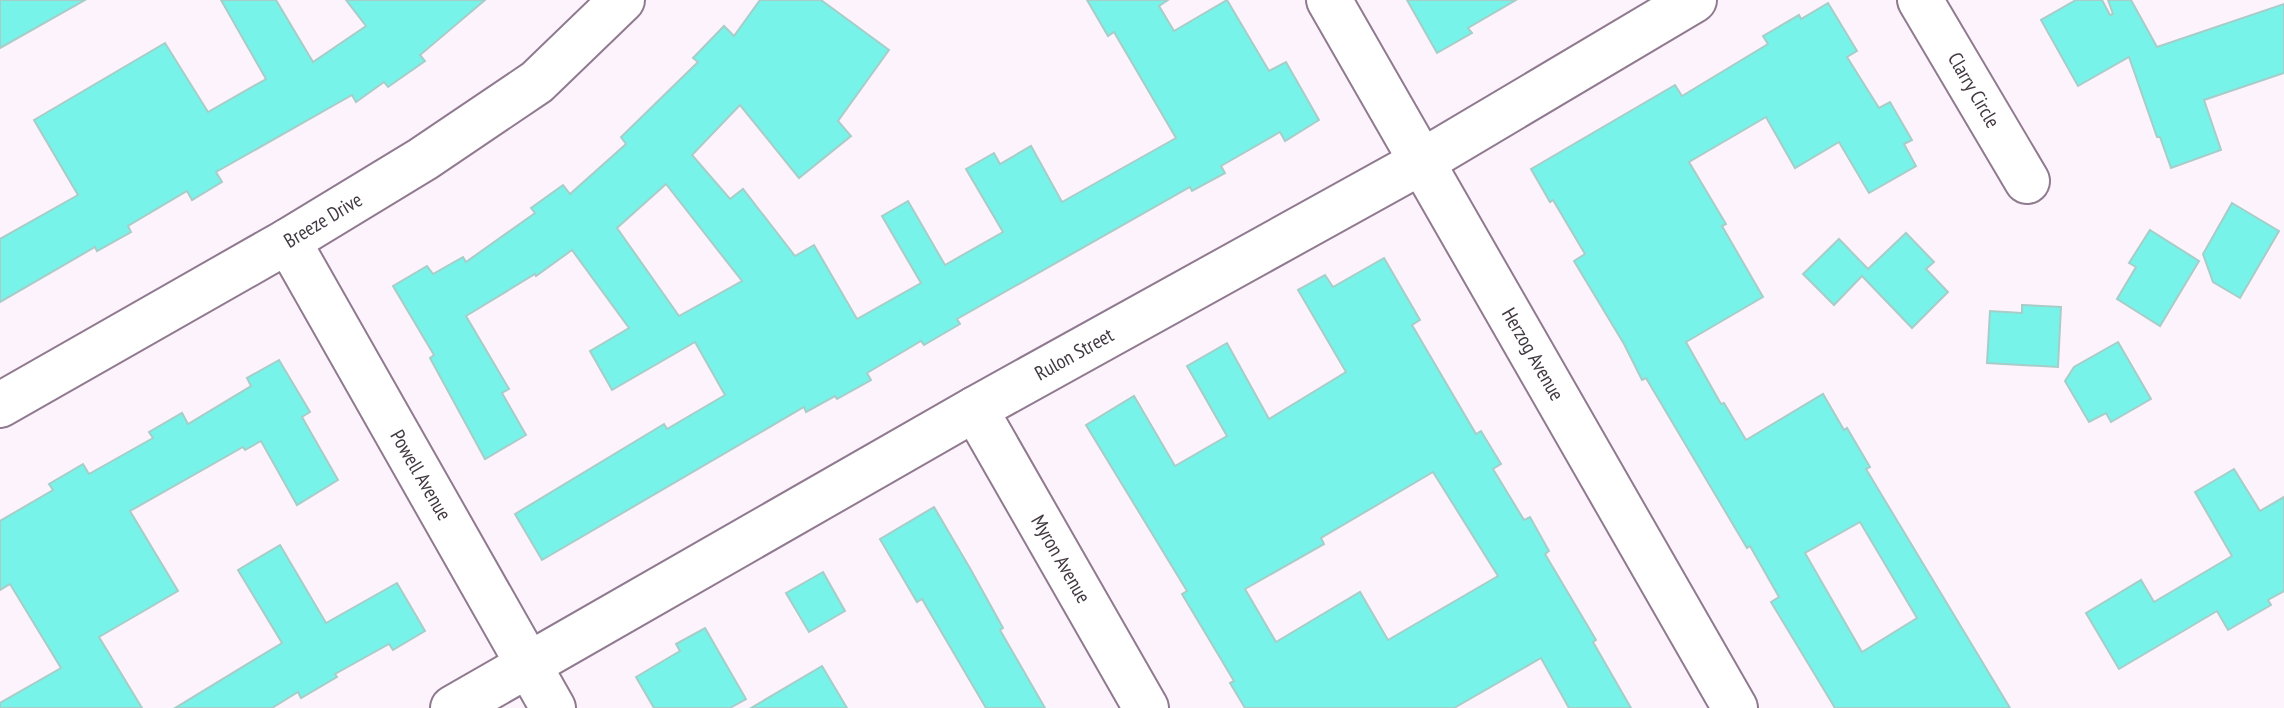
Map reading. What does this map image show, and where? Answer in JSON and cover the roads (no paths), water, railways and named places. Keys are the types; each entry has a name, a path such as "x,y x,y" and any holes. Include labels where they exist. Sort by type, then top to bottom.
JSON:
{"street":[{"name":"Breeze Drive","path":"0,405 288,241 423,159 537,82 622,0"},
{"name":"Herzog Avenue","path":"1329,0 1735,708"},
{"name":"Rulon Street","path":"453,708 975,409 1423,161 1694,0"},
{"name":"Clarry Circle","path":"1920,0 2027,181"},
{"name":"Powell Avenue","path":"288,241 553,708"},
{"name":"Myron Avenue","path":"975,409 1146,708"}]}
